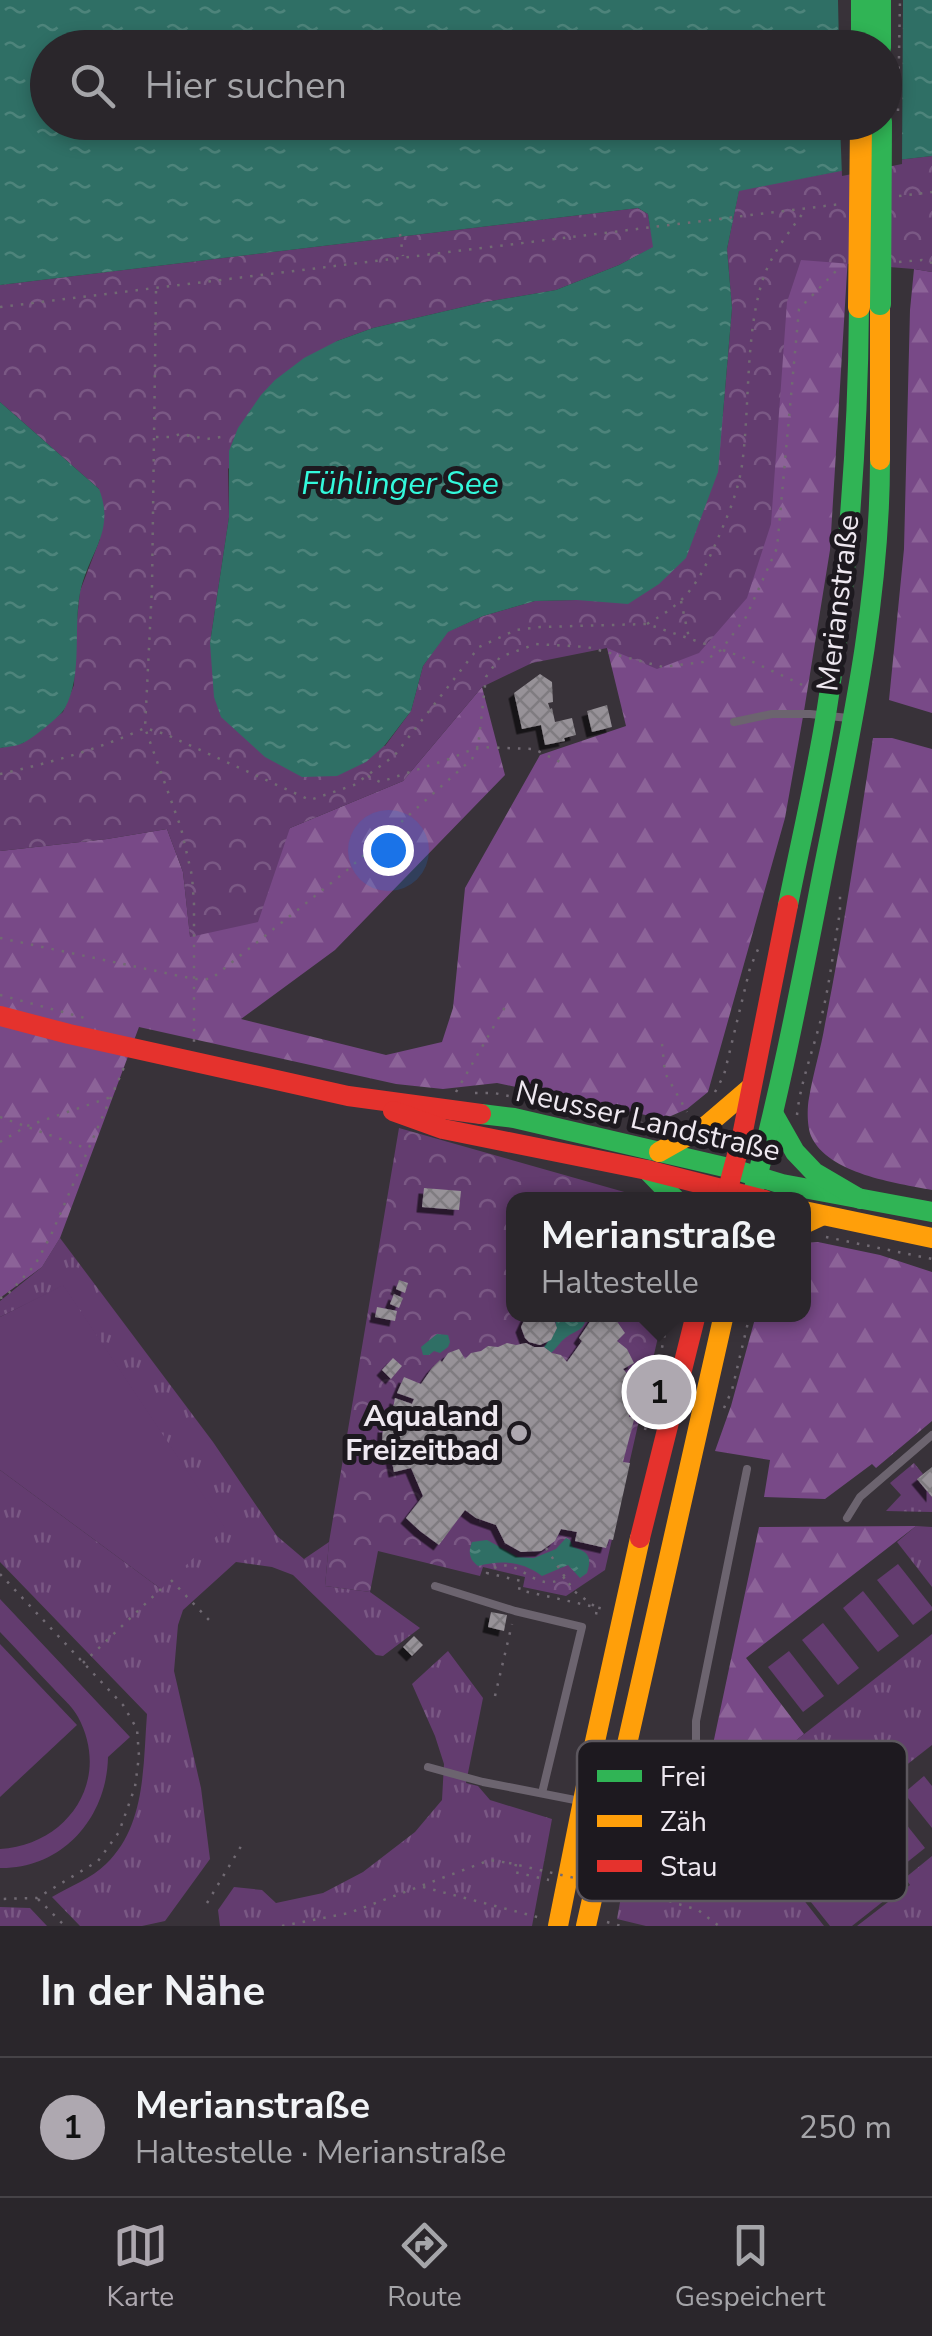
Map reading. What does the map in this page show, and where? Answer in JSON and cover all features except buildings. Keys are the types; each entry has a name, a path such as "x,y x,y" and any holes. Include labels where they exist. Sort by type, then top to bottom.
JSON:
{"main road":[{"path":"861,0 862,30"},
{"path":"881,0 881,30"},
{"name":"Merianstraße","path":"756,1192 870,624 880,514 862,140"},
{"name":"Merianstraße","path":"729,1186 818,715 830,698 848,552 880,140"},
{"name":"Neusser Landstraße","path":"0,1016 348,1096 514,1118 729,1186"},
{"path":"671,1192 653,1161 705,1128 749,1089"},
{"path":"774,1116 795,1152 814,1172 860,1199"},
{"name":"Neusser Landstraße","path":"759,1192 782,1184 932,1212"},
{"path":"813,1222 932,1238"},
{"path":"595,1741 694,1322"},
{"path":"626,1741 722,1322"},
{"path":"550,1922 577,1827"}],"lane":[{"path":"734,722 772,714 854,718"},
{"path":"847,1518 860,1497 932,1435"},
{"path":"696,1741 696,1721 747,1469"},
{"path":"435,1586 582,1627 542,1794"},
{"path":"428,1767 577,1801"}],"path":[{"path":"0,308 806,208 763,278 755,313 741,469 729,514 700,579 666,613 647,624"},
{"path":"400,234 403,257"},
{"path":"889,262 932,263"},
{"path":"0,938 194,979 211,979 345,872 472,760 478,746 486,677 500,658 536,644 587,646 664,667 703,662 721,650 746,617 777,548 799,309 840,266"},
{"path":"156,289 146,728 182,828 192,876 192,1061"},
{"path":"154,438 180,434 207,439 228,436"},
{"path":"681,600 690,639"},
{"path":"0,774 119,740 146,728 310,800 354,785 394,756 479,646 516,630 540,627 647,624 740,656 814,690 818,715"},
{"path":"368,776 380,782 478,746 534,749 560,762"},
{"path":"714,1093 724,1075 758,949"},
{"path":"0,995 88,1018"},
{"path":"450,1093 456,1093 505,1007"},
{"path":"662,1044 665,1073 688,1115 697,1108"},
{"path":"0,1298 34,1264 51,1235 132,1048"},
{"path":"475,1093 494,1093 661,1127 675,1124"},
{"path":"0,1142 26,1126 113,1096"},
{"path":"0,1117 89,1150"},
{"path":"813,1222 851,1242 932,1259"},
{"path":"546,1548 574,1591 598,1608"},
{"path":"495,1696 521,1581 487,1574 504,1565 518,1568 542,1583 565,1577"},
{"path":"0,1574 123,1705 137,1729 138,1756 135,1787 119,1832 98,1860 36,1898 0,1899"},
{"path":"171,1580 210,1621"},
{"path":"83,1663 162,1589"},
{"path":"519,1590 598,1608"},
{"path":"582,1627 598,1608"},
{"path":"207,1903 244,1843"},
{"path":"282,1926 349,1913 490,1860 577,1879"},
{"path":"516,1866 514,1872 544,1878"},
{"path":"421,1886 550,1922"},
{"path":"36,1898 65,1926"},
{"path":"668,1901 698,1910 719,1926"},
{"path":"596,1924 621,1926"}],"green space":[{"path":"932,156 932,272 801,260 787,302 771,524 747,598 699,653 657,669 607,648 532,663 482,687 403,781 290,828 258,922 190,937 183,872 167,829 0,851 0,748 23,743 63,712 74,685 80,591 100,539 99,489 0,402 0,285 638,208 648,214 654,247 619,265 556,290 480,303 373,328 337,341 228,469 229,517 210,643 385,746 411,711 423,666 447,632 483,616 535,601 577,600 718,472 732,308 727,249 739,190"},
{"path":"848,256 830,550 804,711 785,818 708,1092 687,1109 664,1119 497,1083 443,1089 396,1084 139,1027 60,1238 42,1267 0,1298 0,851 167,829 183,872 190,936 290,828 403,781 482,687 505,775 335,950 241,1019 386,1055 442,1042 453,1008 465,888 540,755 626,726 607,648 801,259"},
{"path":"914,269 932,272 932,713 889,700 904,549"},
{"path":"873,738 892,738 932,749 932,1190 847,1168 820,1149 809,1127 809,1098 838,953"},
{"path":"399,1128 624,1192 506,1192 506,1322 661,1322 605,1570 566,1596 523,1587 525,1577 483,1567 480,1576 378,1551 370,1592 325,1586 329,1542"},
{"path":"60,1238 213,1442 277,1536 304,1559 329,1542 325,1586 370,1592 420,1628 383,1656 376,1655 293,1575 272,1567 236,1562 183,1610 174,1671 201,1788 210,1859 165,1921 142,1926 80,1926 52,1897 100,1869 129,1832 140,1794 147,1714 0,1562 0,1470 161,1589 63,1286 0,1317 0,1301 42,1267"},
{"path":"811,1242 880,1255 932,1272 932,1421 876,1468 872,1464 825,1499 764,1497 770,1460 715,1451 754,1322 811,1322"},
{"path":"63,1285 225,1528 161,1589 0,1470 0,1317"},
{"path":"914,1463 923,1474 918,1479 932,1497 932,1512 886,1511 901,1495 890,1483"},
{"path":"916,1526 932,1527 932,1587 897,1542"},
{"path":"916,1526 746,1658 804,1734 795,1741 714,1741 759,1527"},
{"path":"898,1564 932,1607 913,1625 877,1580"},
{"path":"863,1591 899,1636 878,1652 843,1608"},
{"path":"0,1599 130,1737 108,1757 100,1800 77,1835 43,1860 0,1868 0,1849 46,1836 64,1822 86,1785 90,1764 87,1741 76,1713 0,1632"},
{"path":"823,1623 859,1668 838,1685 802,1640"},
{"path":"932,1634 932,1745 907,1765 907,1741 795,1741"},
{"path":"0,1644 77,1725 0,1797"},
{"path":"448,1651 483,1698 466,1783 478,1786 490,1800 552,1819 532,1926 220,1926 218,1910 234,1887 262,1890 276,1903 323,1893 363,1872 415,1832 442,1800 444,1764 412,1684"},
{"path":"789,1651 824,1696 803,1712 768,1667"},
{"path":"924,1776 932,1786 932,1828 907,1797 907,1790"},
{"path":"907,1825 925,1848 907,1862"},
{"path":"932,1856 932,1926 857,1926 889,1901 907,1901 910,1885 907,1876"},
{"path":"620,1901 804,1901 824,1926 646,1926 617,1919"},
{"path":"810,1901 884,1901 852,1926 830,1926"},
{"path":"0,1907 30,1908 47,1926 0,1926"}],"water":[{"name":"Fühlinger See","path":"0,0 932,0 932,156 739,191 727,249 732,308 718,472 686,558 659,584 628,604 535,601 483,616 448,632 423,666 411,711 385,745 366,762 337,776 302,777 265,757 221,717 214,697 210,643 229,517 229,451 238,428 275,380 304,358 337,341 373,328 480,303 556,290 653,247 648,214 638,208 0,285"},
{"path":"0,402 99,489 104,518 80,593 71,695 52,722 18,745 0,748"},
{"path":"554,1322 584,1322 551,1353 544,1347 556,1328"},
{"path":"437,1334 448,1335 448,1347 440,1353 423,1355 421,1347"},
{"path":"566,1538 588,1556 587,1573 580,1578 568,1565 542,1576 511,1563 478,1566 470,1555 472,1542 487,1540 518,1557 534,1558 556,1549"}],"pier":[{"path":"838,0 903,0 902,164 842,176 841,140 902,140 902,30 839,30"}],"traffic: fast":[{"path":"861,0 861,30"},
{"path":"881,0 881,30"},
{"path":"880,304 881,140"},
{"path":"788,905 820,748 842,598 857,404 859,307"},
{"path":"753,1192 790,1034 854,715 875,563 880,460"},
{"path":"481,1114 514,1118 782,1184 932,1212"},
{"path":"774,1115 795,1152 814,1172 860,1199"},
{"path":"647,1170 668,1192"}],"traffic: slow":[{"path":"859,307 861,140"},
{"path":"880,304 880,460"},
{"path":"659,1152 707,1125 749,1089"},
{"path":"811,1212 932,1238"},
{"path":"811,1221 821,1216"},
{"path":"628,1741 722,1322"},
{"path":"595,1741 640,1538"},
{"path":"558,1926 577,1831"},
{"path":"586,1926 592,1901"}],"traffic: jam":[{"path":"727,1192 788,905"},
{"path":"0,1016 348,1096 481,1114"},
{"path":"393,1111 443,1129 647,1170 734,1192"},
{"path":"640,1538 694,1322"}],"place":[{"name":"Merianstraße","path":"659,1392"},
{"name":"Aqualand Freizeitbad","path":"519,1433"}]}
